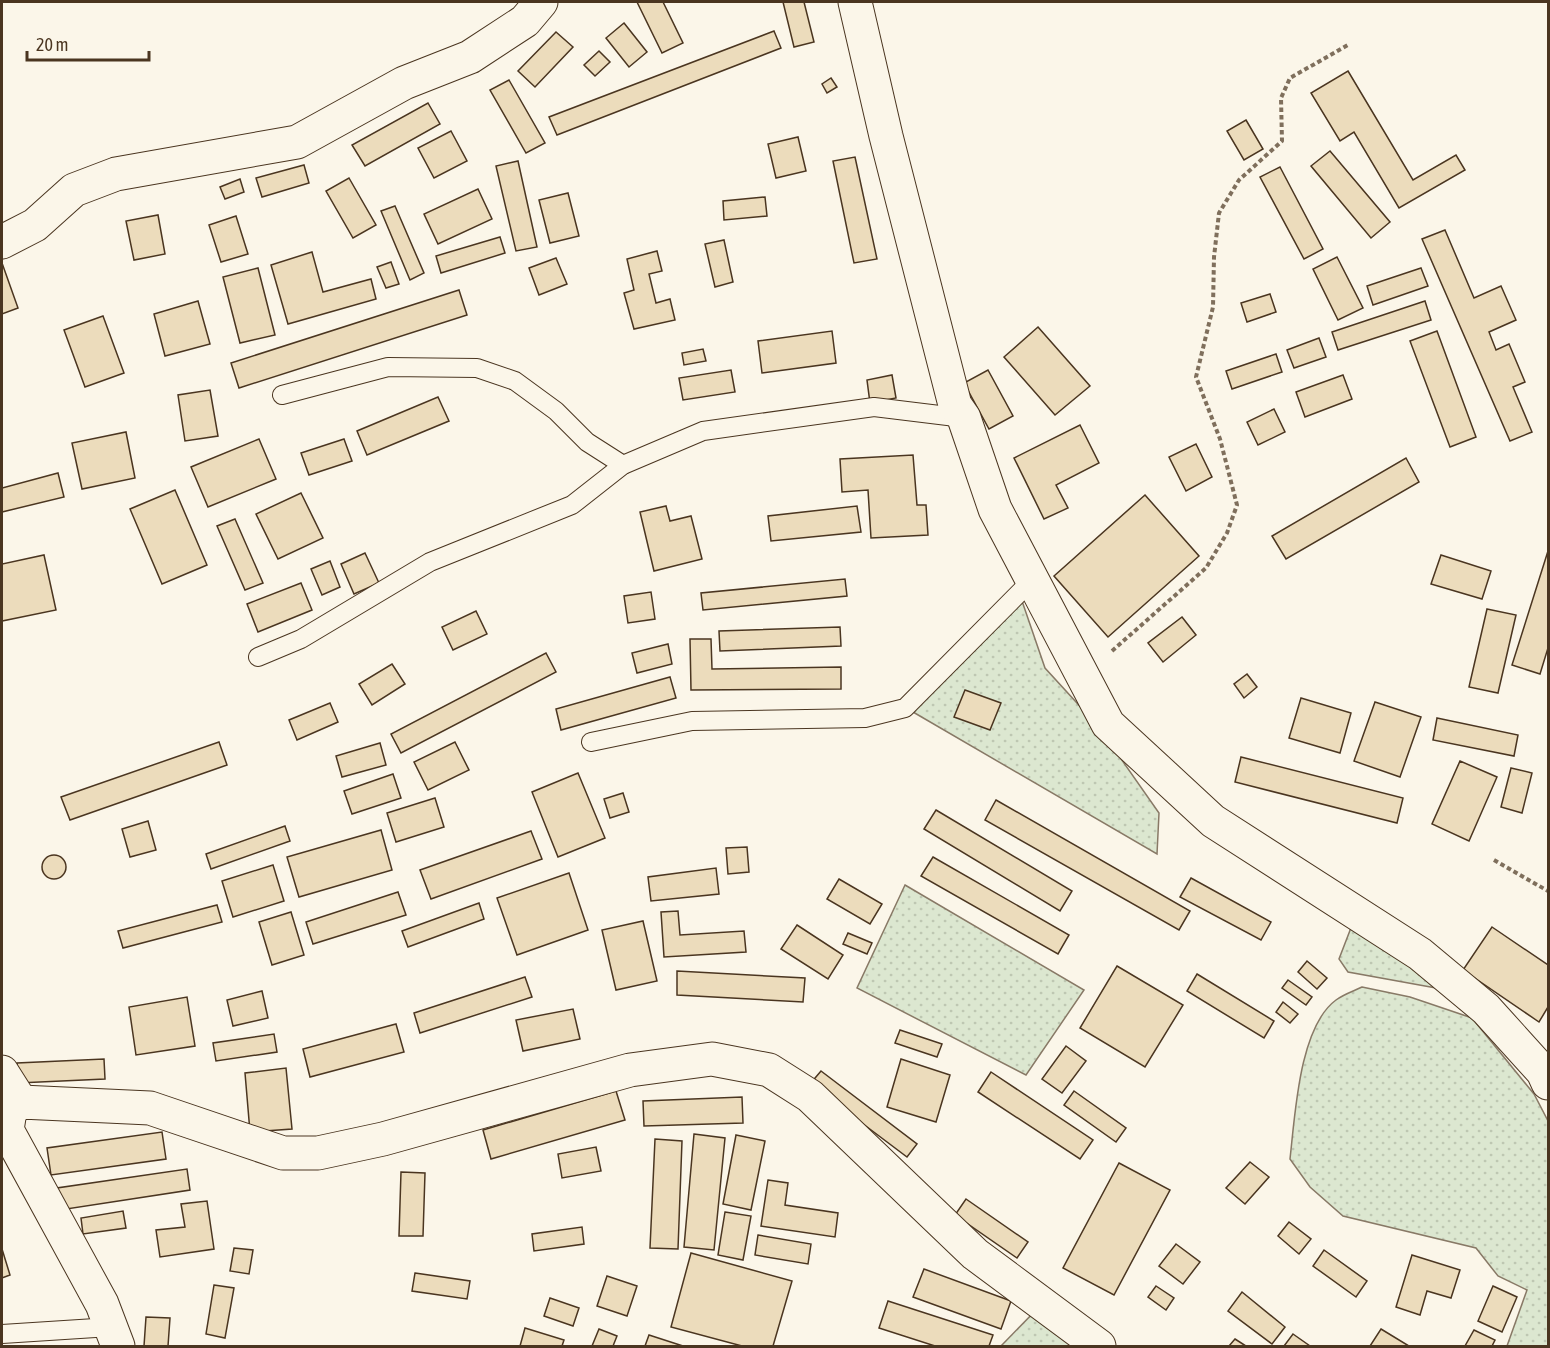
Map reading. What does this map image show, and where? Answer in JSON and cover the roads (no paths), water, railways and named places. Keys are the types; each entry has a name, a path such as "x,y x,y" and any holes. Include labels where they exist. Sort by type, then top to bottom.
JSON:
{"street":[{"path":"2,242 35,225 74,190 116,174 297,142 404,83 470,57 525,21 541,2"},
{"path":"855,2 885,136 955,405 964,418 995,509 1108,724 1213,821 1420,954 1486,1009 1543,1072 1548,1083"},
{"path":"115,1337 102,1304 7,1130 10,1111 21,1102 150,1107 283,1153 318,1153 383,1140 630,1070 712,1059 769,1070 810,1096 975,1254 1099,1347"},
{"path":"2,1072 21,1102"}],"lane":[{"path":"282,395 388,367 477,368 515,381 556,411 587,442 623,465"},
{"path":"258,657 301,639 430,562 572,505 623,465 704,431 874,407 964,418"},
{"path":"591,741 692,721 865,718 905,708 1032,580"},
{"path":"2,1334 115,1337"}]}
